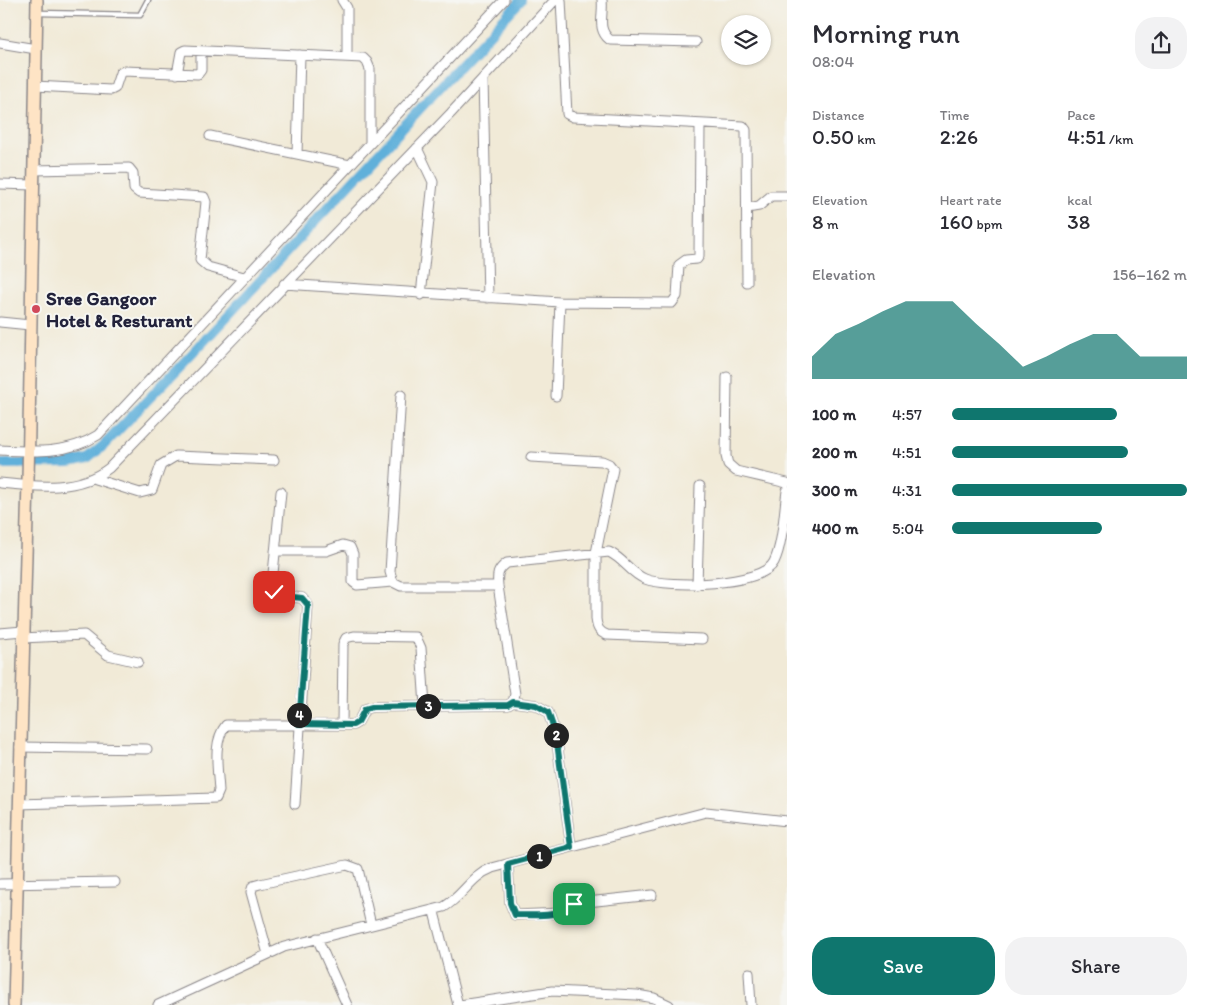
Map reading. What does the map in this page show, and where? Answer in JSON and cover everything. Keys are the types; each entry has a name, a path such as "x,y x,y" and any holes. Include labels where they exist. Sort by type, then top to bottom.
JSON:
{"main road":[{"path":"14,1005 28,483 38,0"}],"street":[{"path":"342,0 347,8 348,57"},
{"path":"0,450 28,453 69,448 84,444 98,435 504,0"},
{"path":"0,483 77,484 95,479 109,468 284,284 417,148 555,0"},
{"path":"561,0 567,114 573,117 700,124 738,124 746,130 747,282"},
{"path":"602,0 601,28 603,35 610,40 696,42"},
{"path":"0,43 36,49"},
{"path":"177,74 181,52 185,50 363,58 368,62 370,69 370,143"},
{"path":"36,86 111,90 115,88 120,73 124,71 198,74 201,70 201,51"},
{"path":"297,154 300,55"},
{"path":"483,78 488,298"},
{"path":"284,284 560,302 668,304 675,301 679,265 686,260 697,259 699,256 700,124"},
{"path":"210,136 350,165"},
{"path":"417,148 433,182 421,294"},
{"path":"34,170 129,168 133,173 134,189 138,193 204,196 206,202 200,260 208,267 244,277"},
{"path":"0,184 33,185"},
{"path":"747,208 759,206 770,196 787,196"},
{"path":"556,396 560,302"},
{"path":"0,322 30,325"},
{"path":"727,377 726,456 728,464 736,471 787,483"},
{"path":"393,582 390,572 400,395"},
{"path":"95,479 140,493 146,493 152,490 161,465 176,456 274,460"},
{"path":"531,458 602,460 613,469 596,553 596,619 597,627 601,632 607,635 702,639"},
{"path":"697,585 700,486"},
{"path":"513,702 515,694 498,586 497,575 500,568 507,564 609,552 620,557 632,572 645,579 670,584 697,585 749,576 765,571 774,564 787,491"},
{"path":"281,492 275,551 274,592 276,595 302,598 308,605 295,804"},
{"path":"275,551 326,550 343,545 350,547 353,554 353,582 357,585 393,582 401,586 498,586"},
{"path":"0,633 84,635 108,655 138,662"},
{"path":"342,725 343,644 346,638 354,636 416,638 421,648 424,706"},
{"path":"19,804 216,798 219,791 218,741 220,732 226,724 353,725 358,722 365,709 372,707 508,705 513,702 536,705 548,712 556,735 571,847"},
{"path":"20,747 147,749"},
{"path":"158,1005 268,954 317,938 434,912 454,901 481,872 508,864 706,812 787,821"},
{"path":"508,864 510,903 515,915 563,913 578,903 652,894"},
{"path":"268,954 250,892 253,886 260,884 348,865 354,866 358,869 361,878 371,925"},
{"path":"0,884 115,882"},
{"path":"434,912 459,1005 552,991 637,995 654,998 669,1005"},
{"path":"317,938 347,1005"},
{"path":"749,973 751,1005"}],"lane":[{"path":"37,13 140,15 148,0"}],"waterway":[{"path":"0,464 69,463 87,459 103,446 192,354 521,0"}],"place":[{"name":"Sree Gangoor Hotel & Resturant","path":"36,309"}],"route":[{"path":"274,592 276,595 302,598 306,600 308,605 299,724 353,725 358,722 365,709 372,707 508,705 513,702 536,705 548,712 556,735 571,847 508,864 510,903 515,915 563,913 568,911 574,904"}]}
